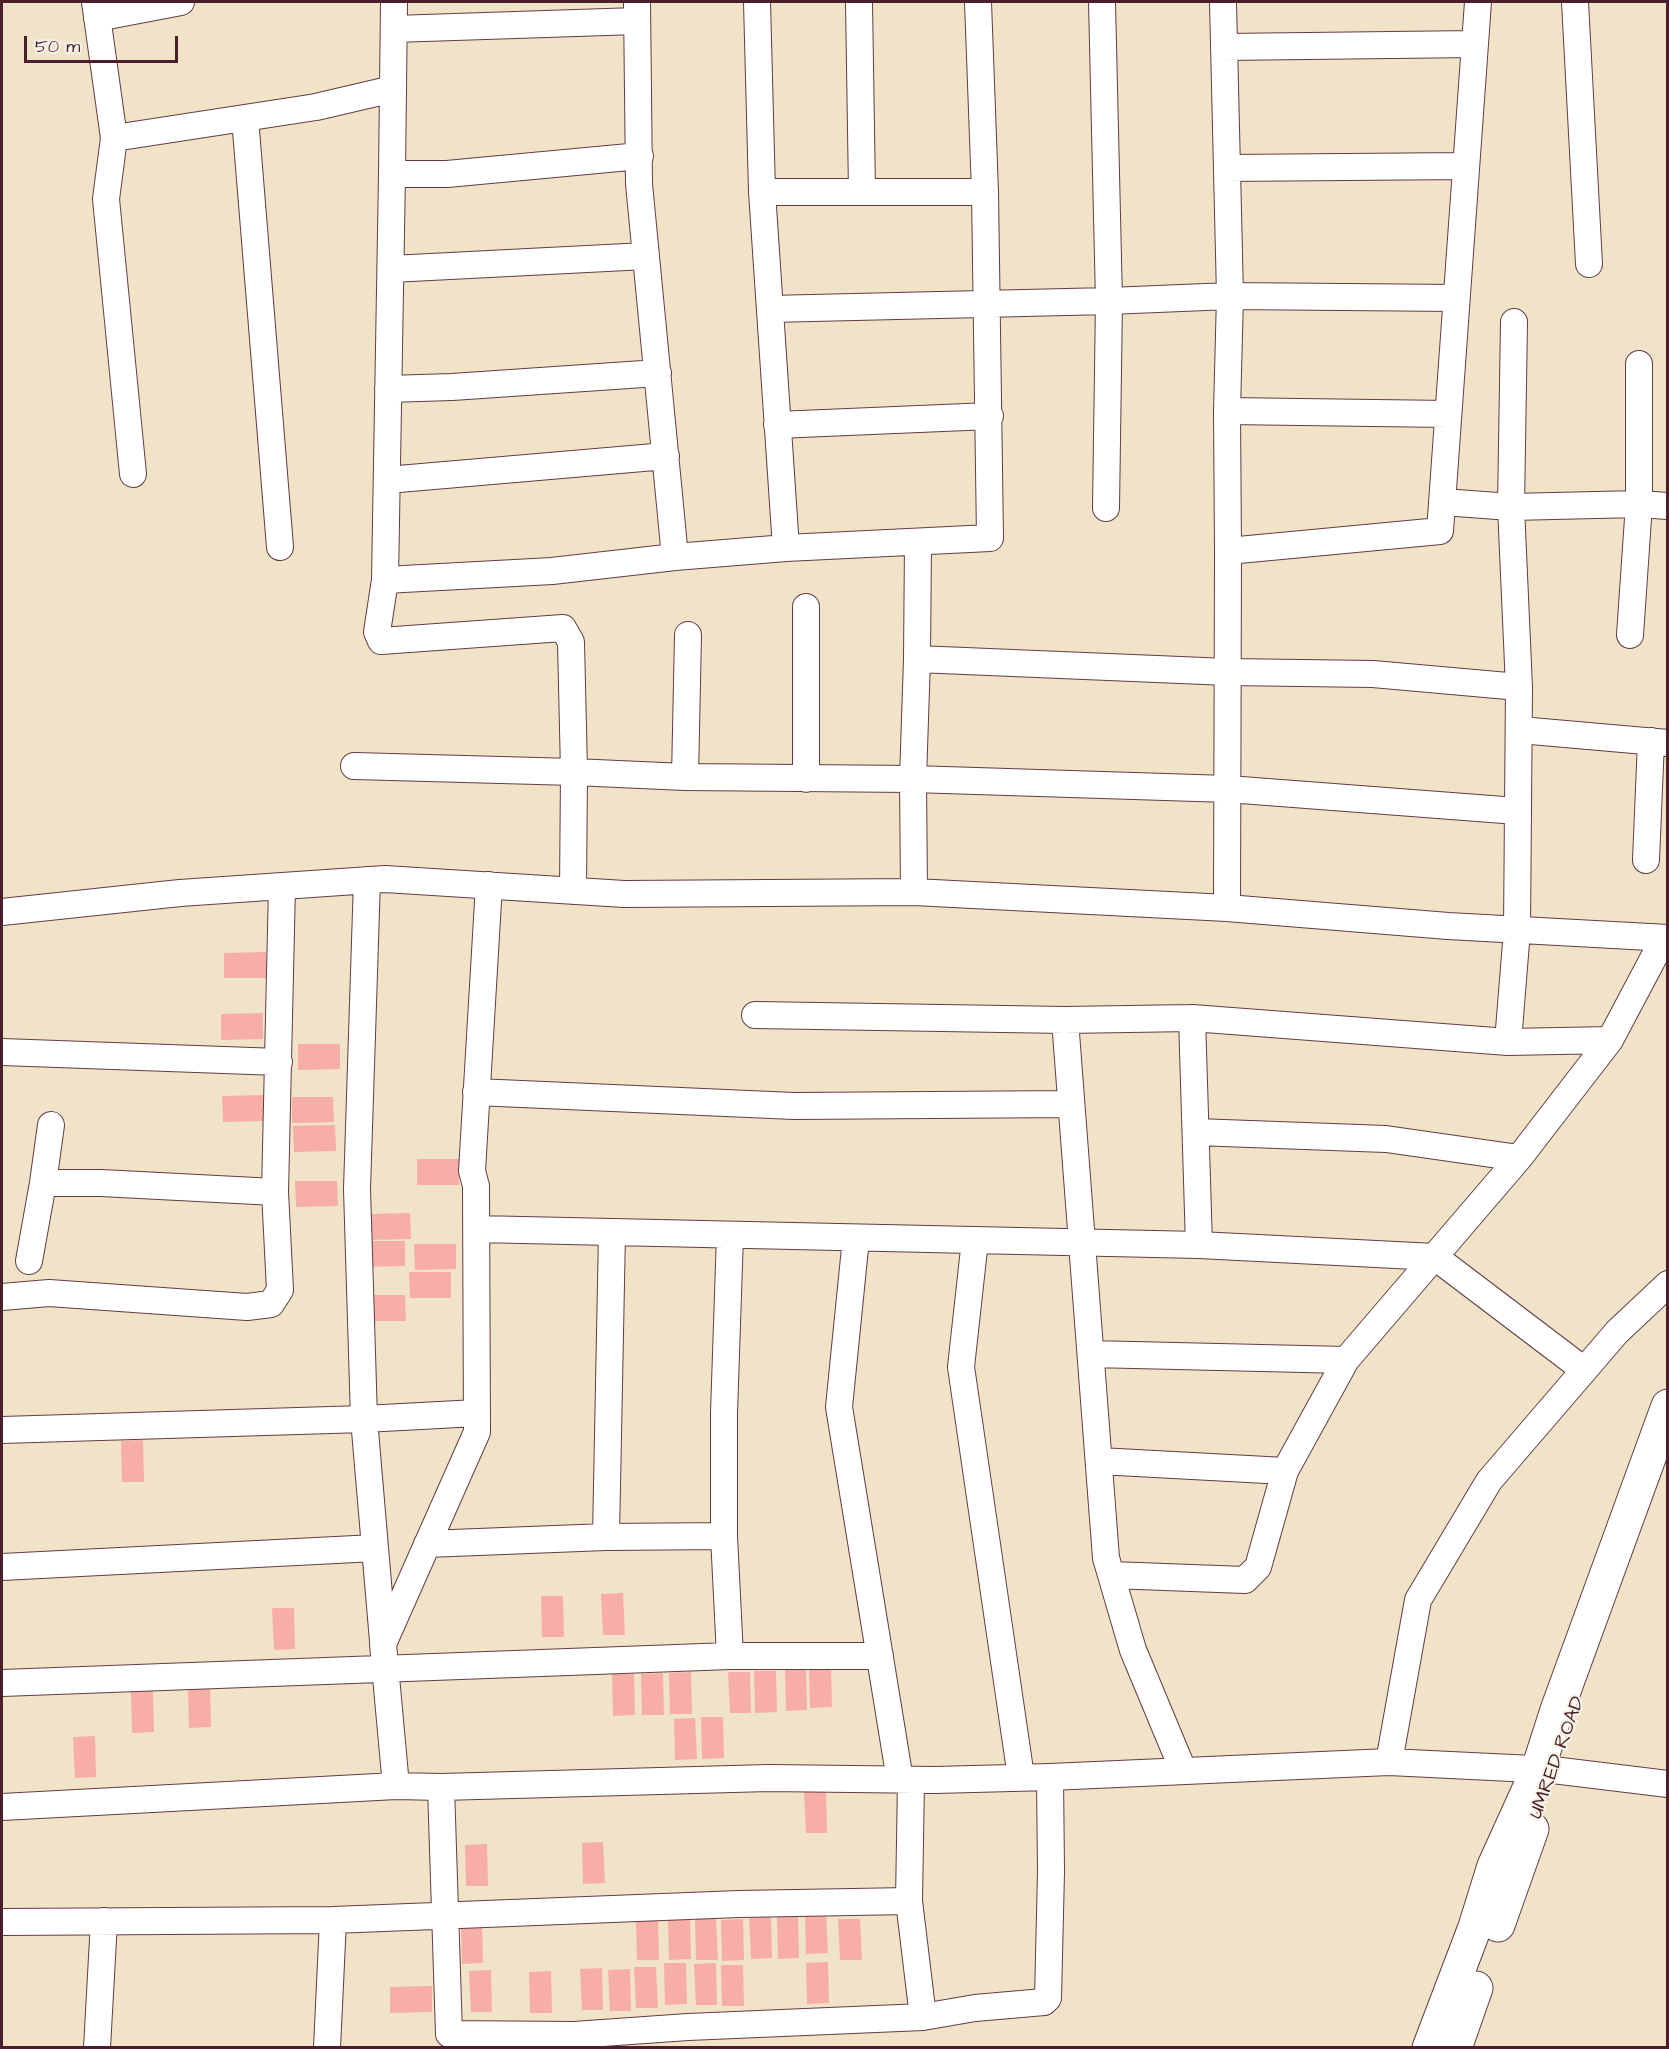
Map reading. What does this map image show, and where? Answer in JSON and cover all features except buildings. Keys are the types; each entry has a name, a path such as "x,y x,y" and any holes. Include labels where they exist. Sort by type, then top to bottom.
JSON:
{"highway":[{"path":"1429,2048 1494,1866 1545,1769 1557,1710 1668,1406"},
{"name":"UMRED ROAD","path":"1455,2048 1545,1769 1668,1471"}],"street":[{"path":"133,474 106,199 114,138 96,10 181,2"},
{"path":"394,2 385,580 377,632 381,641 563,628 571,642 574,772 573,891"},
{"path":"756,2 762,192 786,548"},
{"path":"859,2 862,192"},
{"path":"385,580 552,571 675,557 786,548 990,538 985,192 978,2"},
{"path":"1102,2 1109,302 1106,508"},
{"path":"1223,2 1230,296 1227,411 1227,908"},
{"path":"1228,551 1440,531 1478,2"},
{"path":"1575,2 1588,264"},
{"path":"394,29 637,11 639,184 675,557"},
{"path":"1224,47 1474,44"},
{"path":"114,138 316,107 393,89"},
{"path":"245,118 280,547"},
{"path":"392,174 447,174 640,156"},
{"path":"1227,168 1465,166"},
{"path":"762,192 985,192"},
{"path":"391,269 646,256"},
{"path":"770,309 1109,302 1230,296 1456,298"},
{"path":"1508,1042 1517,930 1520,730 1511,507 1515,322"},
{"path":"1630,635 1639,504 1639,364"},
{"path":"388,389 658,373"},
{"path":"1227,411 1448,414"},
{"path":"777,425 990,416"},
{"path":"387,480 666,456"},
{"path":"1443,502 1511,507 1639,504 1668,506"},
{"path":"914,892 913,779 918,542"},
{"path":"806,607 806,778"},
{"path":"685,777 688,635"},
{"path":"917,659 1228,672 1373,674 1519,687"},
{"path":"1520,730 1659,742 1646,860"},
{"path":"354,766 685,777 913,779 1228,789 1517,811"},
{"path":"2,912 180,893 385,879 624,894 914,892 1227,908 1517,930 1666,938 1610,1040 1519,1158 1346,1360 1286,1471 1258,1567 1245,1580 1111,1575"},
{"path":"367,880 357,1189 364,1419 396,1786"},
{"path":"383,1644 477,1432 477,1229 476,1186 472,1171 489,885"},
{"path":"2,1298 49,1293 247,1307 271,1304 280,1290 275,1192 282,886"},
{"path":"755,1015 1065,1020 1192,1018 1508,1042 1610,1040"},
{"path":"1192,1018 1199,1245"},
{"path":"1065,1020 1106,1558 1133,1650 1183,1770"},
{"path":"2,1052 279,1062"},
{"path":"476,1092 794,1106 1071,1104"},
{"path":"29,1261 51,1125"},
{"path":"1196,1132 1386,1139 1519,1158"},
{"path":"43,1183 101,1183 275,1192"},
{"path":"477,1229 1199,1245 1435,1257 1584,1370"},
{"path":"606,1537 612,1232"},
{"path":"730,1235 724,1413 724,1536 730,1656"},
{"path":"856,1238 839,1407 880,1656 905,1780 909,1901 923,2017"},
{"path":"975,1240 961,1367 1021,1777"},
{"path":"1389,1762 1418,1600 1489,1481 1617,1332 1668,1284"},
{"path":"1090,1354 1346,1360"},
{"path":"2,1430 364,1419 477,1413"},
{"path":"1099,1461 1286,1471"},
{"path":"427,1544 606,1537 724,1536"},
{"path":"2,1567 375,1548"},
{"path":"2,1683 730,1656 880,1656"},
{"path":"2,1807 396,1786 441,1787 769,1778 905,1780 1050,1777 1389,1762 1545,1769 1668,1784"},
{"path":"441,1787 449,2041 573,2041 688,2037 923,2017 975,2008 1044,2002 1048,1998 1051,1895 1050,1777"},
{"path":"2,1922 333,1920 909,1901"},
{"path":"97,2048 104,1920"},
{"path":"327,2048 333,1920"}]}
